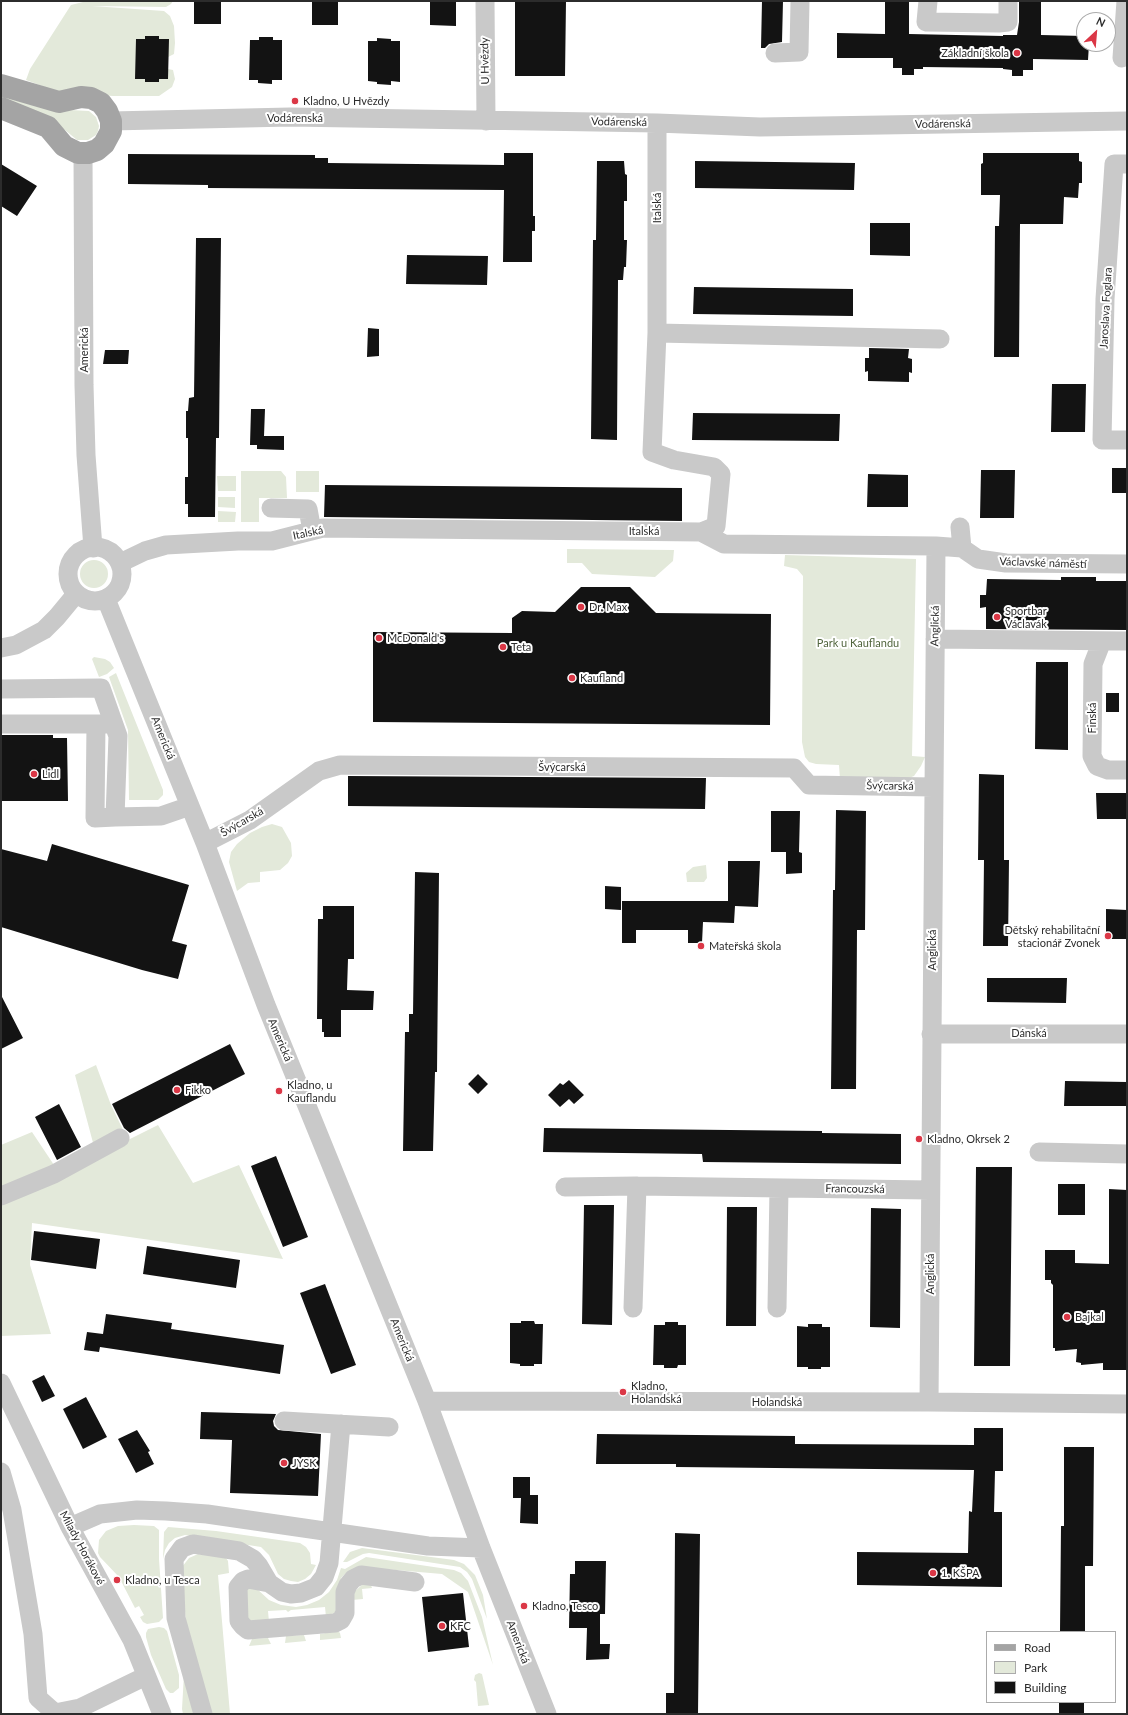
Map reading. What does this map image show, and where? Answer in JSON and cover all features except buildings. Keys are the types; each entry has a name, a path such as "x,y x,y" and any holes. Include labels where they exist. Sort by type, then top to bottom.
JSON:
{"main road":[{"path":"1,85 59,102 81,97 91,98 104,107 111,121 111,131 104,144 97,150 83,153 68,149 48,127 1,108"}],"street":[{"name":"U Hvězdy","path":"484,1 486,121"},
{"path":"775,53 799,52 800,1"},
{"path":"928,1 926,22 999,23 1008,22 1008,1"},
{"path":"1124,47 1126,12"},
{"name":"Vodárenská","path":"111,121 290,117 657,123 760,127 1127,121"},
{"name":"Italská","path":"120,563 145,551 166,544 272,541 323,528 709,529 721,474 714,467 674,460 652,452 657,333 657,123"},
{"name":"Americká","path":"83,153 84,385 86,455 93,548"},
{"name":"Jaroslava Foglara","path":"1127,164 1114,164 1105,299 1102,440 1127,440"},
{"path":"657,333 940,339"},
{"path":"271,508 308,509 312,531"},
{"path":"709,529 724,544 936,546 962,548 960,526"},
{"name":"Anglická","path":"929,1402 936,546"},
{"path":"93,548 107,550 114,555 120,563 122,577 120,586 114,594 106,600 96,602 80,597 76,594 69,581 70,565 78,553 93,548"},
{"name":"Václavské náměstí","path":"962,548 978,559 1006,563 1127,564"},
{"path":"1,648 16,645 44,630 76,594"},
{"name":"Americká","path":"106,600 205,843 266,1005 427,1401 481,1548 547,1714"},
{"path":"935,638 1127,641"},
{"name":"Finská","path":"1102,641 1093,664 1092,756 1096,766 1108,770 1127,770"},
{"path":"1,689 101,688 105,724 118,736 115,817 161,816 190,806"},
{"path":"1,724 105,724"},
{"name":"Švýcarská","path":"205,843 250,820 319,771 340,765 424,767 794,768 808,785 933,787"},
{"name":"Dánská","path":"931,1034 1127,1034"},
{"path":"1,1196 54,1174 120,1138"},
{"path":"1039,1152 1127,1154"},
{"path":"633,1308 637,1186"},
{"name":"Francouzská","path":"565,1187 637,1186 930,1190"},
{"path":"777,1308 779,1188"},
{"name":"Milady Horákové","path":"1,1383 70,1527 132,1640 162,1714"},
{"name":"Holandská","path":"427,1401 1127,1404"},
{"path":"284,1421 389,1427"},
{"path":"341,1424 333,1532 328,1568 324,1577 316,1587 306,1592 291,1594 282,1592 269,1583 251,1578 245,1580 240,1584 238,1590 239,1618 243,1626 251,1630 331,1624 338,1622 343,1616 346,1589 350,1582 357,1577 366,1575 415,1582"},
{"path":"1,1472 12,1510 33,1634 38,1698 55,1713 67,1712 80,1708 146,1676"},
{"path":"70,1527 100,1514 137,1510 207,1514 428,1546 481,1548"},
{"path":"203,1714 176,1618 173,1563 176,1554 182,1548 193,1544 239,1551 253,1560 269,1583"}],"green space":[{"path":"87,1 173,1 166,7 92,6 164,11 170,16 174,26 175,43 174,54 168,57 168,69 173,70 175,79 172,87 159,96 113,96 58,92 26,80 30,69 71,5"},
{"path":"1,92 70,110 89,111 96,117 99,126 98,131 96,135 88,140 77,140 65,130 1,101"},
{"path":"241,471 281,471 286,477 287,498 259,498 259,522 241,522"},
{"path":"296,471 319,471 319,492 296,492"},
{"path":"217,476 236,476 236,491 218,491"},
{"path":"218,497 235,497 235,508 218,507"},
{"path":"218,511 236,512 235,522 218,522"},
{"path":"567,549 674,550 673,561 655,577 592,574 582,563 567,563"},
{"name":"Park u Kauflandu","path":"785,555 916,559 912,756 925,757 914,776 904,780 840,779 839,765 816,764 809,762 805,757 802,742 803,576 797,569 784,566"},
{"path":"94,560 104,564 108,574 104,584 94,588 84,584 80,574 84,564"},
{"path":"94,657 105,659 110,662 114,668 107,674 99,677 92,659"},
{"path":"116,673 163,790 163,795 158,800 129,800 128,730 109,677"},
{"path":"272,824 282,827 291,843 292,856 288,863 280,870 260,872 260,882 248,883 237,891 229,862 231,852 237,844 250,833"},
{"path":"706,865 707,878 704,882 687,882 686,873 693,867"},
{"path":"96,1065 111,1105 128,1140 158,1125 193,1183 239,1165 283,1259 32,1223 30,1265 51,1334 1,1336 1,1145 32,1132 58,1171 96,1154 75,1075"},
{"path":"118,1526 154,1526 159,1530 159,1559 163,1618 159,1622 147,1624 143,1622 140,1617 144,1615 139,1606 135,1608 119,1577 98,1553 99,1540 106,1531"},
{"path":"168,1527 216,1531 300,1543 306,1547 310,1553 311,1564 316,1565 311,1574 305,1579 298,1582 291,1581 284,1579 278,1574 269,1555 261,1547 185,1535 175,1538 169,1543 165,1550 163,1559 164,1532"},
{"path":"362,1548 454,1560 464,1564 475,1575 483,1595 487,1619 472,1579 467,1572 460,1567 369,1553 363,1554 347,1562 343,1562 350,1552"},
{"path":"198,1554 226,1558 228,1561 229,1573 218,1575 230,1714 212,1714 186,1626 182,1567 189,1558"},
{"path":"366,1557 454,1570 461,1573 468,1581 482,1617 493,1665 468,1592 442,1574 361,1567 346,1573 341,1578 336,1612 326,1617 325,1607 291,1610 288,1612 286,1610 268,1611 269,1622 253,1623 248,1620 246,1589 256,1588 269,1600 281,1605 296,1607 307,1605 319,1600 329,1592 337,1580 341,1568 345,1569"},
{"path":"363,1584 371,1585 372,1588 362,1589 363,1599 352,1600 354,1592"},
{"path":"159,1627 164,1628 167,1631 179,1675 179,1688 173,1693 170,1693 166,1689 151,1655 146,1637 148,1629"},
{"path":"338,1631 341,1638 320,1640 320,1634"},
{"path":"304,1635 306,1641 285,1643 286,1636"},
{"path":"268,1638 271,1644 249,1646 252,1639"},
{"path":"479,1673 482,1674 489,1705 478,1706 476,1682 474,1680 475,1675"},
{"path":"184,1674 195,1714 183,1714"}],"place":[{"name":"Základní škola","path":"1017,53"},
{"name":"Kladno, U Hvězdy","path":"295,101"},
{"name":"Dr. Max","path":"581,607"},
{"name":"Sportbar Václavák","path":"997,617"},
{"name":"McDonald's","path":"379,638"},
{"name":"Teta","path":"503,647"},
{"name":"Kaufland","path":"572,678"},
{"name":"Lidl","path":"34,774"},
{"name":"Dětský rehabilitační stacionář Zvonek","path":"1108,936"},
{"name":"Mateřská škola","path":"701,946"},
{"name":"Fikko","path":"177,1090"},
{"name":"Kladno, u Kauflandu","path":"279,1091"},
{"name":"Kladno, Okrsek 2","path":"919,1139"},
{"name":"Bajkal","path":"1067,1317"},
{"name":"Kladno, Holandská","path":"623,1392"},
{"name":"JYSK","path":"284,1463"},
{"name":"1. KŠPA","path":"933,1573"},
{"name":"Kladno, u Tesca","path":"117,1580"},
{"name":"Kladno, Tesco","path":"524,1606"},
{"name":"KFC","path":"442,1626"}]}
